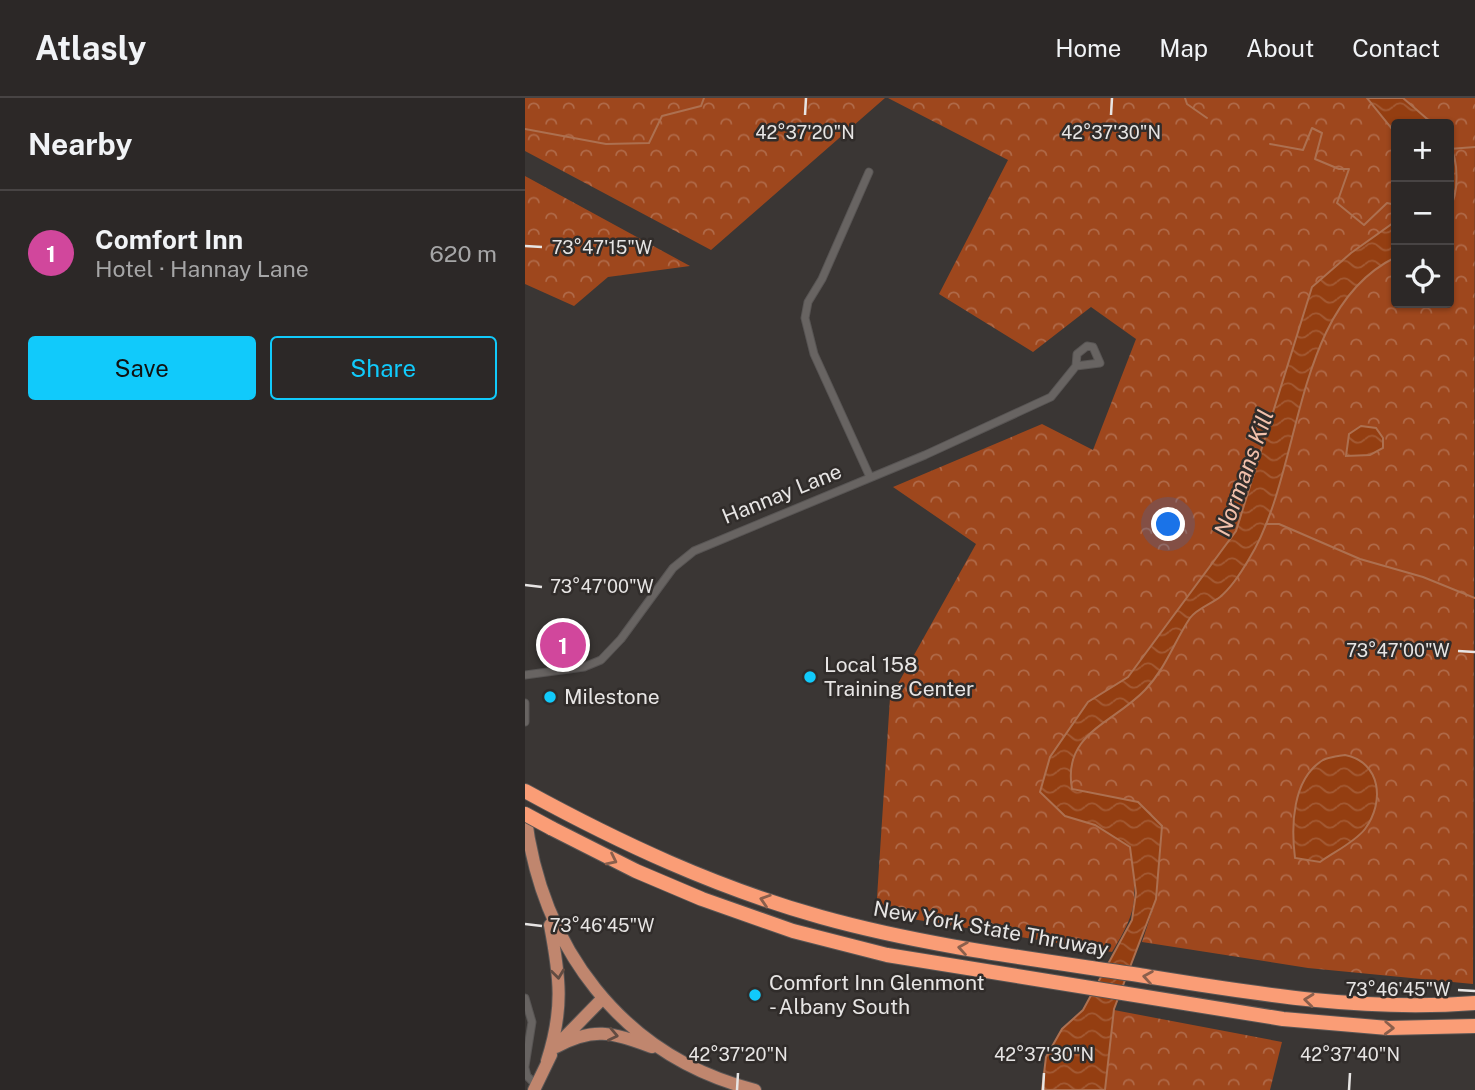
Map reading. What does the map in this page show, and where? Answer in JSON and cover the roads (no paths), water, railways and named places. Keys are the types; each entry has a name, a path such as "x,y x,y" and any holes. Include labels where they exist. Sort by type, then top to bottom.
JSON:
{"highway":[{"name":"New York State Thruway","path":"525,791 665,862 799,911 914,939 1215,987 1354,1004 1475,1003"},
{"name":"New York State Thruway","path":"525,814 657,881 771,923 887,955 1204,1006 1335,1024 1406,1028 1475,1026"}],"main road":[{"path":"525,814 531,859 547,907 570,954 603,998 641,1033 670,1054 702,1072 755,1090"},
{"path":"547,907 560,992 558,1022 547,1061"},
{"path":"535,1087 556,1047 603,998"},
{"path":"556,1047 583,1034 602,1032 670,1054"}],"street":[{"path":"869,172 822,279 809,302 805,318 814,354 870,477"},
{"name":"Hannay Lane","path":"525,675 584,667 601,660 621,639 673,568 694,551 1051,397 1076,366"},
{"path":"525,703 525,722"},
{"path":"525,998 532,1022 525,1067 527,1076 535,1087"}],"water":[{"path":"1367,98 1403,98 1427,119 1391,119 1391,128"},
{"path":"1454,156 1456,177 1454,198"},
{"path":"1391,225 1391,261 1362,281 1336,313 1318,352 1267,523 1246,564 1224,593 1190,618 1164,664 1145,690 1093,731 1075,755 1071,770 1072,789 1138,802 1162,826 1156,899 1114,1009 1105,1090 1042,1090 1046,1057 1062,1029 1083,1010 1132,920 1136,893 1130,847 1095,825 1065,816 1040,792 1050,757 1088,702 1128,677 1236,531 1312,287 1351,253"},
{"path":"1361,426 1376,428 1383,438 1383,448 1370,455 1346,456 1349,434"},
{"path":"1345,755 1357,759 1372,774 1377,796 1371,818 1356,838 1320,862 1295,858 1293,832 1299,791 1313,768 1323,760"}],"waterway":[{"path":"525,129 606,144 649,143 662,116 701,106 704,98"},
{"path":"1185,98 1187,104 1207,118"},
{"path":"1270,144 1303,150 1312,128 1322,133 1315,159 1339,169 1349,169 1337,203 1364,225 1387,203 1391,204"},
{"path":"1454,149 1475,147"},
{"path":"1266,524 1279,524 1360,559 1423,577 1475,598"}],"place":[{"name":"Comfort Inn","path":"563,645"},
{"name":"Local 158 Training Center","path":"810,677"},
{"name":"Milestone","path":"550,697"},
{"name":"Comfort Inn Glenmont - Albany South","path":"755,995"}],"water label":[{"name":"Normans Kill","path":"1244,473"}]}
